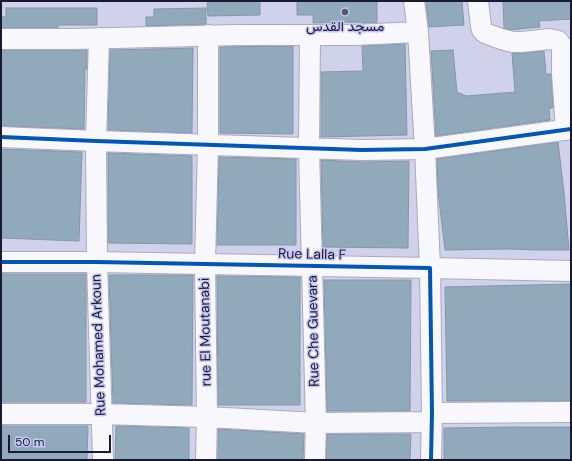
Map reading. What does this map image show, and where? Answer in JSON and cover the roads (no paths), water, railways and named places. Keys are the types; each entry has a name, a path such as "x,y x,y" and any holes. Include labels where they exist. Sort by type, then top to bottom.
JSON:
{"street":[{"path":"414,1 418,32 430,268 431,460"},
{"path":"1,137 362,150 425,149 569,130 562,46 555,40 549,39 513,42 485,33 480,26 478,1"},
{"path":"1,39 208,35 355,35 418,32"},
{"name":"rue El Moutanabi","path":"206,460 207,417 205,264 208,145 208,35"},
{"name":"Rue Che Guevara","path":"310,35 310,149 316,423 315,460"},
{"name":"Rue Mohamed Arkoun","path":"98,38 96,141 97,262 103,460"},
{"name":"Rue Lalla F","path":"1,262 97,262 571,271"},
{"path":"1,414 101,414 207,417 316,423 571,412"}],"place":[{"name":"مسجد القدس","path":"345,12"}]}
